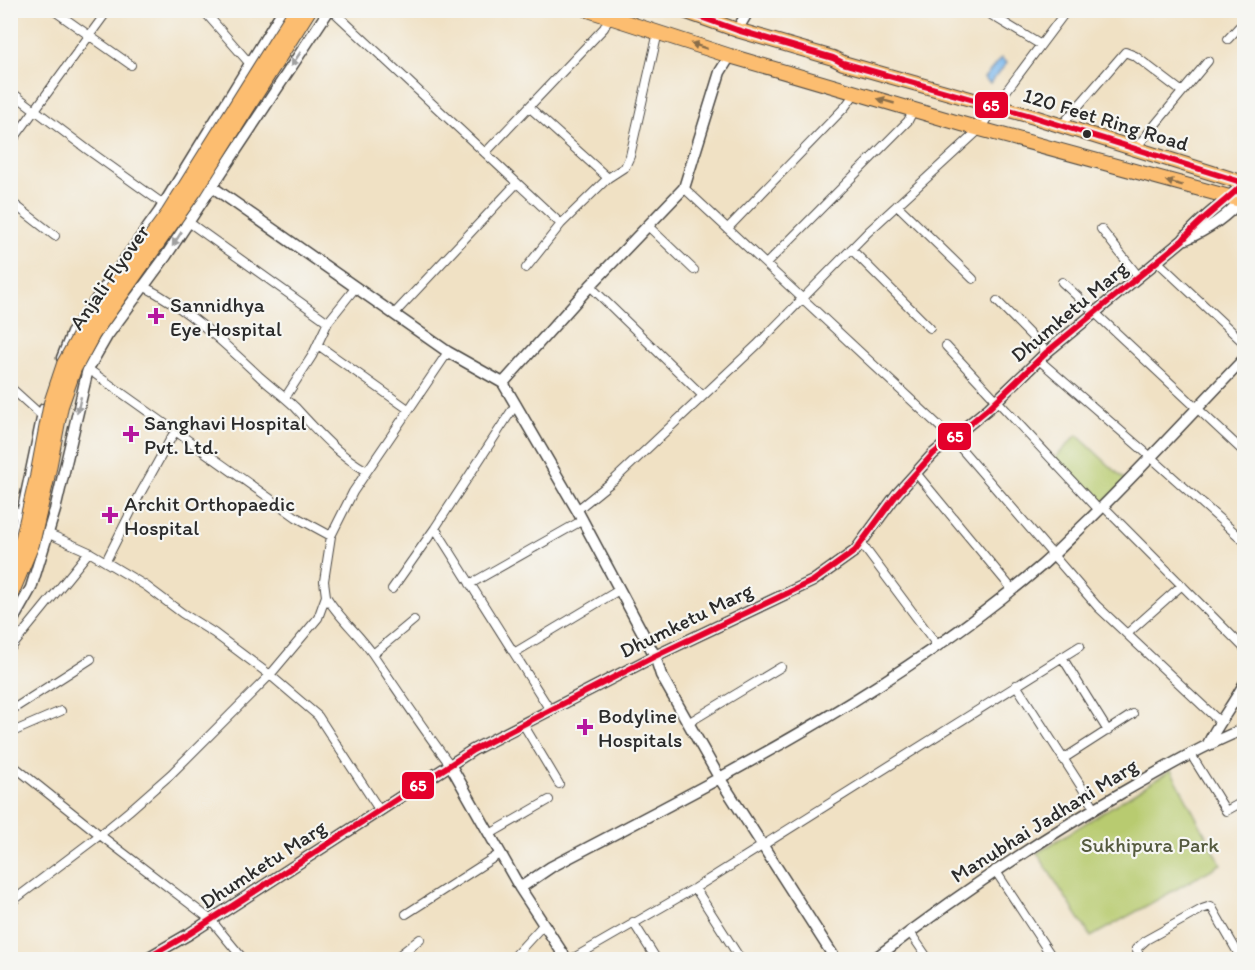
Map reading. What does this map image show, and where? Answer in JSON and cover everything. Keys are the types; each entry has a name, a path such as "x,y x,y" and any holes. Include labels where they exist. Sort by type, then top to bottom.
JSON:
{"main road":[{"name":"Anjali Flyover","path":"10,569 22,541 51,403 64,364 84,328 168,214 296,10"},
{"name":"Anjali Flyover","path":"10,597 32,544 61,406 74,369 93,333 196,189 309,10"},
{"name":"120 Feet Ring Road","path":"588,10 730,56 980,129 1240,199"},
{"name":"120 Feet Ring Road","path":"681,10 843,63 995,106 1245,183"}],"street":[{"path":"53,10 131,65"},
{"path":"10,144 108,10"},
{"path":"10,549 21,518 42,416 72,333 164,205 283,10"},
{"path":"10,624 31,588 88,369 107,336 188,222 330,10 561,224"},
{"path":"737,30 749,10"},
{"path":"983,10 1041,45"},
{"path":"470,584 580,515 702,395 757,345 851,249 980,129 1067,10"},
{"path":"205,11 251,65"},
{"path":"485,153 604,28 609,18"},
{"path":"1228,39 1239,27 1245,30"},
{"path":"525,268 561,224 608,178 625,166 630,156 658,32"},
{"path":"1061,126 1125,52 1135,56 1181,92"},
{"path":"504,383 590,286 684,188 720,72 730,56"},
{"path":"1135,149 1208,61"},
{"path":"10,91 88,150 328,322"},
{"path":"728,228 845,107 856,92"},
{"path":"529,108 608,178"},
{"path":"766,264 908,121 914,109"},
{"path":"394,314 517,183"},
{"name":"Dhumketu Marg","path":"144,960 211,920 473,750 655,656 813,581 855,551 897,494 933,454 1094,313 1184,240 1197,234 1240,199 1245,183"},
{"path":"211,186 448,352 504,383 580,515 655,656 661,675 720,779 836,960"},
{"path":"684,188 952,438 1097,606 1220,720"},
{"path":"10,201 55,236"},
{"path":"897,205 973,279"},
{"path":"648,226 694,270"},
{"path":"1101,229 1139,277"},
{"path":"851,249 930,328"},
{"path":"1158,262 1245,343"},
{"path":"1062,282 1245,452"},
{"path":"143,286 182,311 230,348 285,398 318,434 348,461 367,471"},
{"path":"590,286 702,395"},
{"path":"285,398 318,345 328,322 356,287"},
{"path":"998,301 1043,356 1245,541"},
{"path":"318,345 408,409"},
{"path":"946,346 996,401 1101,508 1245,648"},
{"path":"448,352 353,492 331,536 324,581 326,596 333,609 342,616 373,654 451,766 520,888 543,925 569,960 695,888 1080,646"},
{"path":"520,888 551,867 720,779 862,696 937,645 1053,555 1152,458 1245,359"},
{"path":"88,369 296,516 331,536"},
{"path":"10,387 42,416"},
{"path":"392,589 516,404"},
{"path":"106,561 175,431"},
{"path":"916,473 1012,589"},
{"path":"10,505 21,518 106,561 146,586 270,675 318,716 380,811"},
{"path":"435,528 550,710"},
{"path":"861,543 937,645"},
{"path":"10,649 89,552"},
{"path":"1128,633 1182,585"},
{"path":"514,653 619,590"},
{"path":"10,903 100,835 171,774 270,675 318,618 326,596"},
{"path":"373,654 414,620"},
{"path":"1062,657 1108,730"},
{"path":"10,711 91,659"},
{"path":"688,723 781,667"},
{"path":"1208,744 1220,720 1245,684"},
{"path":"1016,685 1095,808"},
{"path":"10,733 61,711"},
{"path":"1064,759 1133,714"},
{"path":"523,724 559,784"},
{"name":"Manubhai Jadhani Marg","path":"873,960 909,931 995,870 1190,753 1245,729"},
{"path":"1190,753 1226,811 1245,801"},
{"path":"10,763 211,920 244,960"},
{"path":"490,834 549,800"},
{"path":"406,914 501,853"},
{"path":"995,870 1054,960"},
{"path":"695,888 741,960"},
{"path":"1142,960 1136,949 1146,940 1211,906 1242,960"},
{"path":"633,922 657,960"},
{"path":"511,960 543,925"},
{"path":"909,931 930,960"},
{"path":"393,960 420,939"}],"green space":[{"path":"1077,435 1126,481 1101,505 1054,459"},
{"name":"Sukhipura Park","path":"1171,770 1221,864 1091,937 1037,853"}],"water":[{"path":"1001,58 1007,63 990,83 984,78"}],"transit line":[{"name":"65","path":"144,960 189,934 473,750 655,656 813,581 855,551 897,494 933,454 989,408 1047,352 1183,240 1244,183 1034,117 843,63 681,10"}],"place":[{"name":"Sannidhya Eye Hospital","path":"156,316"},
{"name":"Sanghavi Hospital Pvt. Ltd.","path":"131,434"},
{"name":"Archit Orthopaedic Hospital","path":"110,515"},
{"name":"Bodyline Hospitals","path":"585,727"}]}
